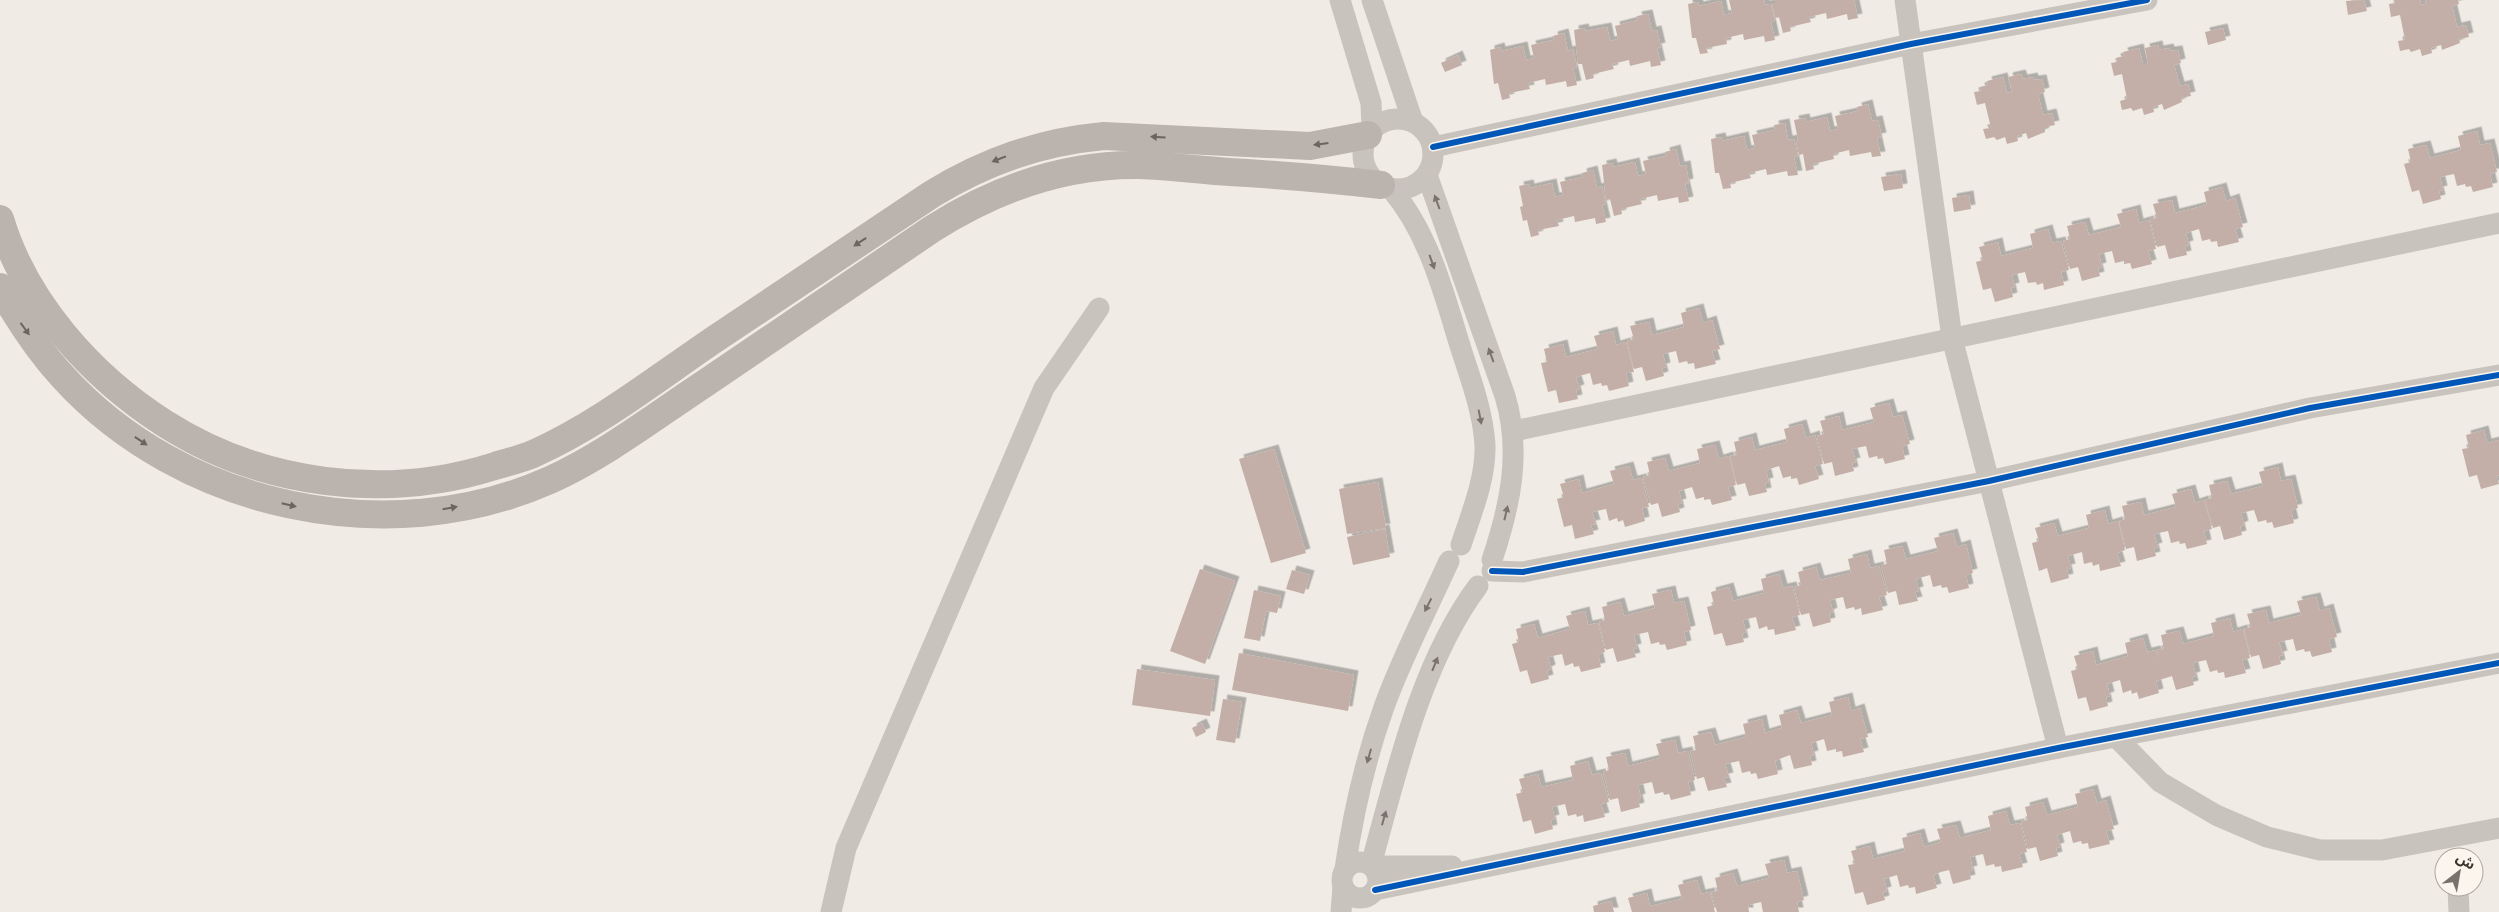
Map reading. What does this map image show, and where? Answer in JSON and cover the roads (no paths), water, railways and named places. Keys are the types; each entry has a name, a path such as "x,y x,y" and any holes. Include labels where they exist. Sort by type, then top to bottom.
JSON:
{"main road":[{"path":"0,219 5,234 37,297 79,354 131,402 190,440 256,467 324,482 395,485 465,475 532,454 594,421 932,194 958,178 1014,153 1073,139 1104,136 1310,146 1370,132"},
{"path":"0,287 22,326 64,378 112,422 167,459 227,487 290,506 356,514 422,512 487,501 549,480 607,449 955,214 1005,190 1031,181 1084,169 1139,165 1321,178 1386,187"}],"street":[{"path":"1340,0 1372,103 1370,132 1364,145 1363,157 1366,168 1386,187 1411,216 1425,245 1450,313 1481,419 1484,445 1483,466 1476,499 1455,553 1410,643 1384,707 1358,794 1344,878 1341,912"},
{"path":"1372,0 1413,122 1429,137 1433,148 1432,166 1427,175 1417,184 1405,189 1386,187"},
{"path":"1905,0 1952,338 2058,748"},
{"path":"1433,148 1911,44 2147,0"},
{"path":"1370,132 1391,120 1413,122"},
{"path":"1372,866 1406,741 1420,701 1449,634 1466,602 1487,572 1503,528 1511,491 1514,431 1505,396 1427,175"},
{"path":"1514,431 2499,223"},
{"path":"831,912 846,848 1044,388 1099,308"},
{"path":"1455,553 1450,574 1459,585 1465,587 1487,572 1523,572 1989,481 2310,408 2499,375"},
{"path":"1455,553 1480,546 1489,554 1487,572"},
{"path":"1344,878 1354,897 1371,899 1490,865 2058,748 2499,663"},
{"path":"2117,738 2160,782 2216,815 2267,837 2320,850 2434,849"},
{"path":"2459,847 2499,828"},
{"path":"1344,878 1354,862 1366,862 1372,866 1378,875 1371,899"},
{"path":"1372,866 1490,865"},
{"path":"2458,897 2459,912"}]}
